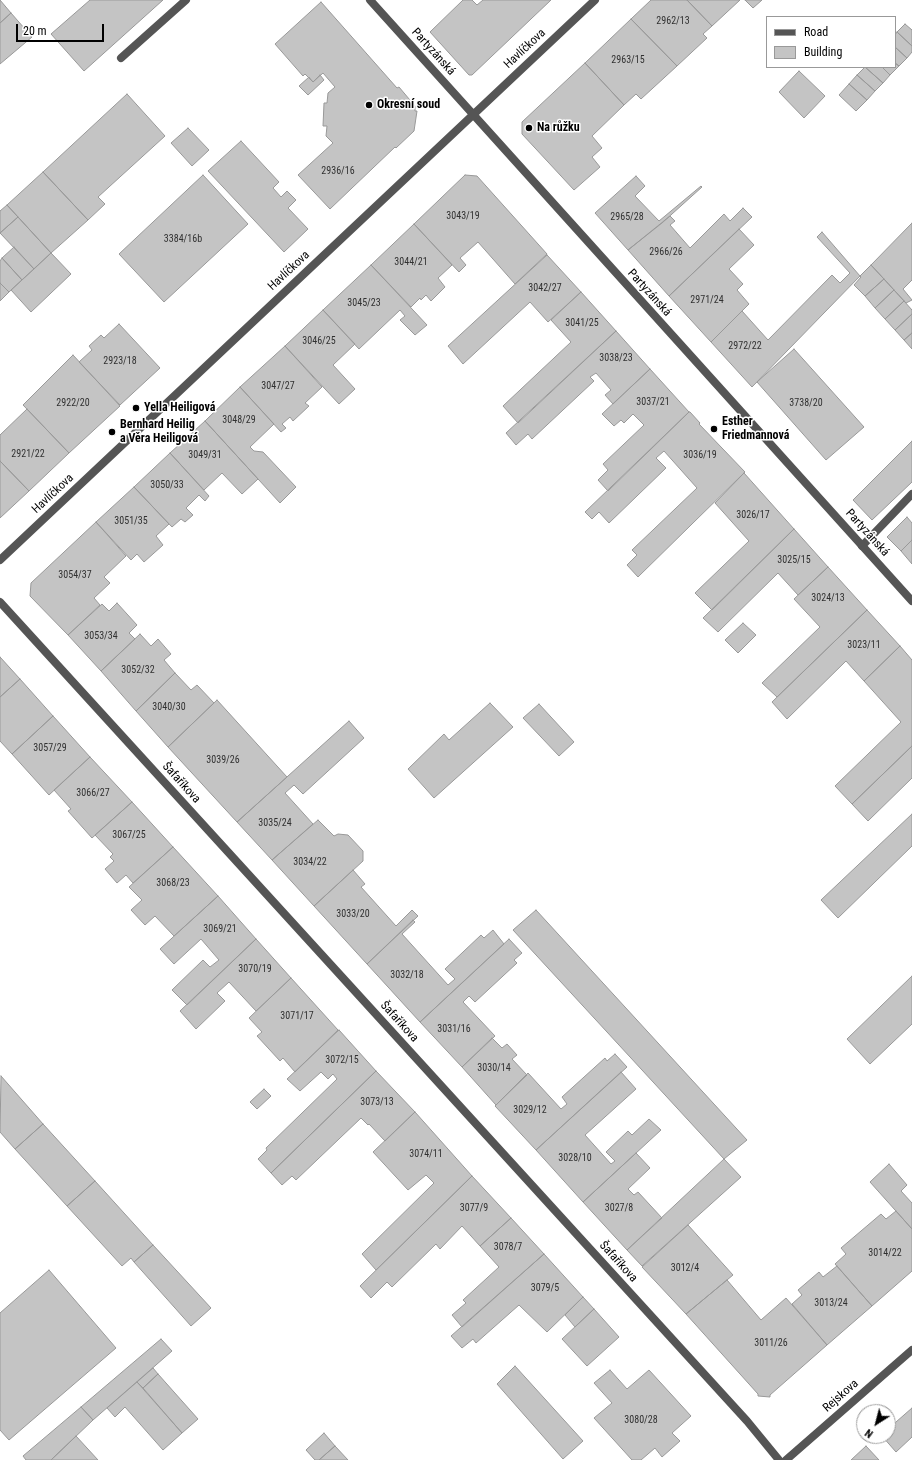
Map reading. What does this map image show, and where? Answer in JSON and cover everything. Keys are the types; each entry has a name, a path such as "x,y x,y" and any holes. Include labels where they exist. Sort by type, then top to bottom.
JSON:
{"street":[{"path":"121,58 186,0"},
{"name":"Partyzánská","path":"370,0 912,601"},
{"name":"Havlíčkova","path":"0,560 472,114 595,0"},
{"path":"862,546 912,494"},
{"name":"Šafaříkova","path":"0,602 747,1421 779,1460"},
{"name":"Rejskova","path":"786,1460 912,1350"}],"building":[{"path":"0,0 11,13 0,23"},
{"path":"90,0 163,0 84,71 51,34"},
{"path":"463,0 472,0 477,5 483,0 551,0 472,75 469,75 430,32"},
{"path":"651,0 687,0 712,26 703,34 707,38 677,66 631,19"},
{"path":"687,0 740,0 712,26"},
{"path":"745,0 762,0 753,8"},
{"name":"Okresní soud","path":"321,2 397,88 399,87 415,106 415,111 417,111 414,131 396,148 395,147 330,209 298,175 333,143 326,136 327,126 323,126 324,103 327,103 328,93 335,87 323,73 313,82 305,74 303,76 275,44"},
{"path":"11,13 32,37 0,64 0,23"},
{"path":"631,19 677,66 641,99 636,94 624,105 585,63"},
{"path":"905,24 912,30 912,46 897,32"},
{"path":"897,32 912,46 912,52 907,58 896,48"},
{"path":"896,48 907,58 899,66 896,64"},
{"path":"585,63 624,105 592,136 602,148 592,157 600,167 574,190 522,134 522,122"},
{"path":"896,64 899,66 890,75 883,68 896,68"},
{"path":"864,68 866,68 883,83 875,91 857,75"},
{"path":"866,68 883,68 890,75 883,83"},
{"path":"799,71 825,96 804,118 779,92"},
{"path":"320,75 324,80 308,95 299,86 309,77 313,82"},
{"path":"857,75 875,91 867,100 849,84"},
{"path":"849,84 867,100 856,111 839,95"},
{"path":"127,94 165,136 98,197 105,204 88,220 43,172"},
{"path":"188,128 209,150 192,166 171,143"},
{"path":"241,141 279,182 273,188 281,197 287,191 296,200 288,208 308,229 284,252 208,171"},
{"path":"43,172 88,220 51,253 7,205"},
{"path":"203,175 248,224 164,302 119,254"},
{"path":"465,175 477,176 547,254 515,284 478,242 460,258 466,265 459,272 414,224"},
{"path":"636,176 645,186 635,196 659,221 701,186 702,187 662,223 628,250 595,213"},
{"path":"7,205 18,217 0,233 0,211"},
{"path":"743,208 752,217 669,296 628,250 670,216 675,221 670,225 690,248 724,214 730,221"},
{"path":"18,217 51,253 34,269 0,233"},
{"path":"912,223 912,280 903,289 912,300 906,303 871,265"},
{"path":"414,224 452,265 438,278 445,287 431,301 426,295 421,300 420,298 411,307 371,265"},
{"path":"739,229 754,245 729,269 743,284 737,290 749,304 711,342 669,296"},
{"path":"822,232 860,276 752,387 711,342 742,311 768,340 832,275 840,283 850,273 817,237"},
{"path":"14,247 34,269 22,280 2,258"},
{"path":"51,253 71,274 31,312 11,290"},
{"path":"547,255 581,292 548,322 530,302 463,364 448,346"},
{"path":"2,258 22,280 9,292 0,283 0,261"},
{"path":"371,265 427,325 415,335 400,320 405,316 400,310 359,349 323,310"},
{"path":"871,265 884,279 865,296 854,285 861,277 860,276"},
{"path":"884,279 894,290 875,308 865,296"},
{"path":"0,283 9,292 0,301"},
{"path":"894,290 904,301 885,319 875,308"},
{"path":"581,292 616,331 518,423 503,406 571,342 551,320"},
{"path":"904,301 912,310 912,314 895,330 885,319"},
{"path":"323,310 355,344 333,365 355,389 339,404 285,346"},
{"path":"912,314 912,333 904,340 895,330"},
{"path":"119,324 160,368 120,405 79,362 92,350 89,346 101,335 104,338"},
{"path":"616,331 650,369 613,404 605,395 611,390 596,373 590,377 594,381 532,439 528,434 516,445 506,433"},
{"path":"912,333 912,349 904,340"},
{"path":"285,346 322,387 305,403 309,406 293,421 290,417 282,424 286,428 281,432 240,387"},
{"path":"794,349 864,427 826,460 757,382"},
{"path":"73,355 120,406 69,453 23,405"},
{"path":"650,369 689,412 608,491 598,480 608,470 603,464 644,425 633,414 624,423 621,420 614,426 602,414"},
{"path":"240,387 274,424 250,447 254,451 263,452 296,487 280,503 205,421"},
{"path":"27,409 69,453 29,491 0,461 0,435"},
{"path":"689,412 745,472 638,577 627,565 637,555 632,550 697,488 664,451 656,458 666,468 609,523 599,512 592,519 585,512"},
{"path":"205,421 258,479 242,494 222,473 204,490 170,453"},
{"path":"912,441 912,482 872,520 853,500"},
{"path":"170,453 209,496 205,501 199,495 186,508 193,515 185,522 181,519 172,527 134,487"},
{"path":"0,461 29,491 0,518"},
{"path":"744,473 794,529 712,610 695,593 749,541 715,503"},
{"path":"134,487 169,524 156,536 163,545 144,562 137,554 131,560 96,522"},
{"path":"907,517 912,523 912,540 901,551 887,537"},
{"path":"96,522 126,556 104,577 110,583 94,598 100,605 68,635 30,596 31,583"},
{"path":"794,529 828,567 798,595 778,573 718,632 703,618"},
{"path":"912,540 912,564 901,551"},
{"path":"828,567 867,610 777,697 762,683 820,627 794,599"},
{"path":"117,603 137,625 129,633 135,639 101,671 68,635 102,604 109,611"},
{"path":"867,610 900,646 864,681 846,661 787,719 772,702"},
{"path":"743,623 756,635 738,653 725,640"},
{"path":"140,634 151,646 158,639 171,654 164,660 175,673 136,711 101,671"},
{"path":"900,646 912,660 912,746 852,804 835,786 901,722 864,681"},
{"path":"0,657 20,679 0,697"},
{"path":"175,673 191,690 197,685 214,703 168,747 136,711"},
{"path":"20,679 53,716 12,754 0,741 0,697"},
{"path":"217,700 287,777 237,822 168,747"},
{"path":"490,703 513,727 434,798 408,769 444,734 449,740"},
{"path":"539,704 574,742 559,756 523,718"},
{"path":"53,716 90,757 49,795 12,754"},
{"path":"349,721 364,738 303,794 294,785 285,793 313,824 272,860 237,822"},
{"path":"912,746 912,778 868,821 852,804"},
{"path":"90,757 132,802 92,838 68,811 71,809 54,790"},
{"path":"132,802 173,847 133,883 126,875 117,883 105,869 114,861 110,857 113,854 95,835"},
{"path":"912,814 912,846 838,918 821,900"},
{"path":"318,820 334,836 338,834 348,835 363,851 363,861 314,906 272,860"},
{"path":"173,847 218,896 174,936 155,916 145,925 131,910 142,900 129,887"},
{"path":"353,870 365,884 361,887 396,926 412,910 418,916 367,964 314,906"},
{"path":"218,896 256,939 187,1005 172,990 203,960 210,967 219,960 201,939 174,964 160,949"},
{"path":"536,910 747,1140 724,1159 513,930"},
{"path":"413,920 415,922 402,934 448,985 455,979 445,969 481,935 484,938 493,930 504,944 420,1022 367,964"},
{"path":"256,939 291,978 256,1011 229,982 217,993 225,1001 196,1029 180,1011"},
{"path":"509,939 522,953 514,960 517,963 475,1002 469,996 463,1002 495,1036 462,1067 420,1022"},
{"path":"912,976 912,1024 870,1064 847,1039"},
{"path":"291,978 338,1030 295,1072 283,1058 280,1061 257,1036 262,1032 249,1018"},
{"path":"339,1030 376,1071 271,1173 258,1159 267,1150 266,1148 337,1079 333,1074 328,1079 321,1072 300,1091 287,1079"},
{"path":"492,1038 502,1048 507,1044 517,1055 512,1059 527,1075 496,1105 462,1067"},
{"path":"615,1054 627,1067 536,1150 495,1106 528,1073 561,1109 567,1104 562,1097 605,1058 607,1061"},
{"path":"376,1071 415,1112 385,1141 369,1124 368,1125 361,1118 296,1180 292,1176 282,1185 271,1173"},
{"path":"621,1072 636,1089 585,1135 611,1164 615,1161 606,1152 628,1131 632,1135 649,1119 661,1130 583,1202 536,1150"},
{"path":"1,1076 43,1124 15,1149 0,1132"},
{"path":"264,1089 271,1096 257,1109 250,1102"},
{"path":"415,1112 472,1176 376,1270 362,1254 434,1183 426,1175 408,1190 373,1152"},
{"path":"43,1124 95,1181 67,1206 15,1149"},
{"path":"636,1153 650,1168 628,1189 634,1195 638,1192 662,1218 627,1250 583,1202"},
{"path":"724,1159 741,1177 642,1266 627,1250"},
{"path":"889,1164 907,1185 901,1191 912,1203 912,1229 870,1182"},
{"path":"472,1176 511,1218 480,1246 462,1226 440,1249 436,1244 392,1287 387,1282 371,1298 360,1286"},
{"path":"95,1181 153,1245 134,1262 131,1258 122,1266 67,1206"},
{"path":"896,1211 912,1229 912,1271 872,1306 835,1264 846,1254 841,1248 881,1214 886,1219"},
{"path":"511,1218 544,1254 462,1327 452,1315 466,1303 463,1300 499,1267 480,1246"},
{"path":"688,1225 733,1275 686,1314 642,1267"},
{"path":"153,1245 211,1308 191,1326 134,1262"},
{"path":"544,1254 583,1297 547,1332 519,1305 476,1343 473,1339 462,1348 451,1336"},
{"path":"837,1266 872,1306 827,1345 792,1304 802,1295 798,1290 819,1272 823,1277"},
{"path":"49,1270 116,1348 9,1440 0,1430 0,1313"},
{"path":"727,1280 761,1320 786,1298 827,1345 770,1395 770,1397 758,1396 758,1394 686,1314"},
{"path":"583,1297 594,1309 575,1327 565,1315"},
{"path":"594,1309 619,1337 587,1366 562,1339"},
{"path":"161,1339 172,1351 93,1420 81,1407"},
{"path":"515,1366 583,1441 563,1459 497,1384"},
{"path":"153,1368 158,1374 143,1388 137,1382"},
{"path":"610,1370 627,1389 649,1370 691,1416 672,1433 680,1441 662,1457 655,1448 641,1460 632,1460 594,1418 612,1403 594,1383"},
{"path":"158,1374 198,1419 182,1433 143,1388"},
{"path":"137,1382 182,1433 163,1450 125,1407 115,1417 107,1408"},
{"path":"81,1407 93,1420 51,1460 26,1460 23,1456"},
{"path":"912,1408 912,1437 896,1452 889,1444 896,1444 896,1422"},
{"path":"324,1433 335,1446 319,1460 315,1460 306,1450"},
{"path":"76,1436 98,1460 51,1460"},
{"path":"335,1446 348,1460 319,1460"},
{"path":"866,1446 879,1460 851,1460"}],"place":[{"name":"Okresní soud","path":"369,105"},
{"name":"Na růžku","path":"529,128"},
{"name":"Yella Heiligová","path":"136,408"},
{"name":"Esther Friedmannová","path":"714,429"},
{"name":"Bernhard Heilig a Věra Heiligová","path":"112,432"}]}
